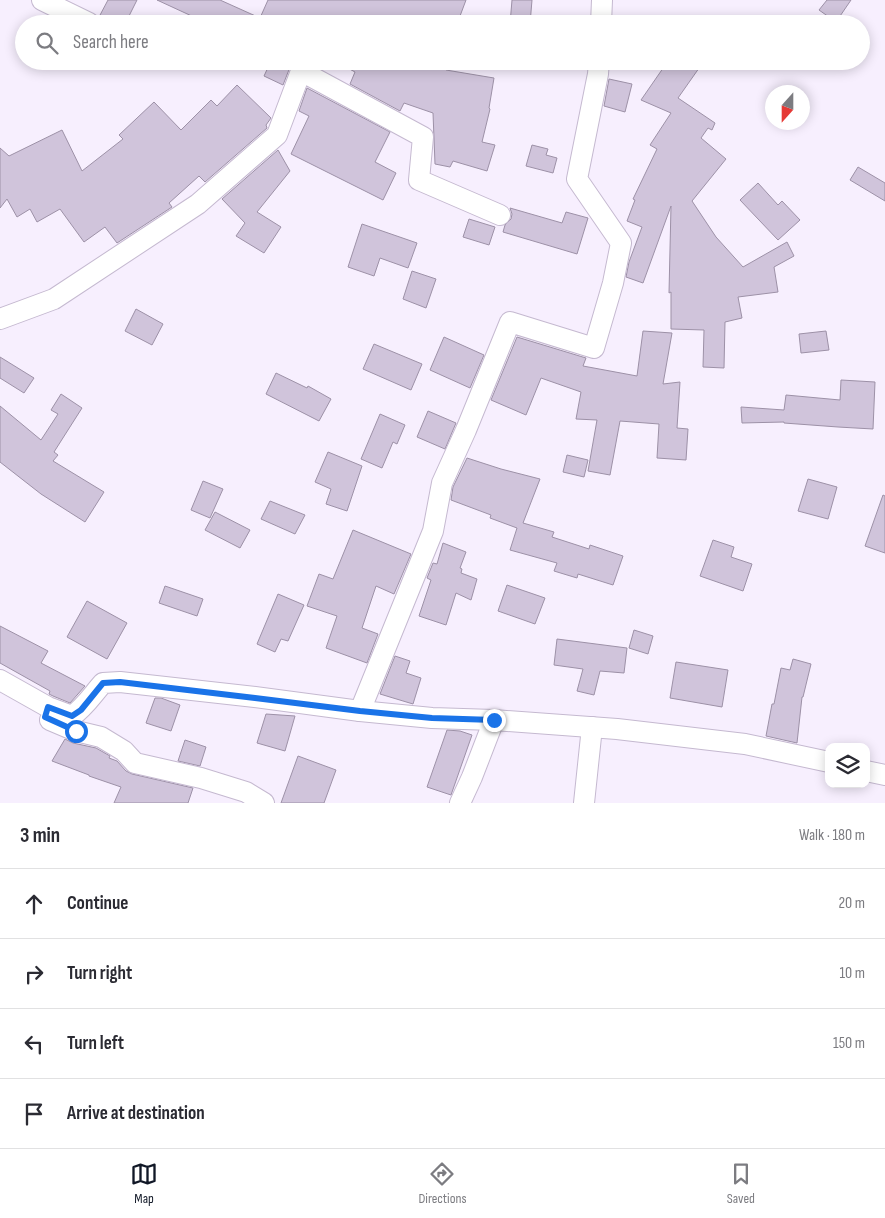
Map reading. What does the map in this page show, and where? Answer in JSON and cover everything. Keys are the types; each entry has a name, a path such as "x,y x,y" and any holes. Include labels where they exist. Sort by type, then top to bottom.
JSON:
{"street":[{"path":"42,0 73,15"},
{"path":"601,15 602,0"},
{"path":"360,711 433,531 442,483 510,322 594,348 613,282 621,243 577,179 598,70"},
{"path":"0,319 54,299 198,204 277,135 301,71 423,137 419,180 500,215"},
{"path":"0,680 48,707 72,716 81,710 103,683 120,682 432,718 494,720 617,729 745,744 825,761"},
{"path":"48,707 45,717 76,731 102,737 124,751 135,763 201,778 246,792 264,803"},
{"path":"460,803 494,720"},
{"path":"584,803 592,727"},
{"path":"870,772 885,775"}],"building":[{"path":"108,0 137,0 130,15 100,15"},
{"path":"157,0 220,0 253,15 190,15"},
{"path":"268,0 466,0 460,15 261,15"},
{"path":"512,0 532,0 531,15 511,15"},
{"path":"827,0 851,0 841,15 826,15 819,10"},
{"path":"267,70 289,70 283,85 264,76"},
{"path":"351,70 446,70 494,78 490,109 482,142 495,145 487,171 453,161 450,167 435,164 433,113 404,103 400,111 350,84 355,72"},
{"path":"662,70 698,70 678,98 715,123 712,130 708,128 701,138 726,159 692,201 716,237 743,267 787,242 794,256 774,267 778,292 738,297 742,318 725,322 724,368 703,367 704,330 671,329 671,292 669,293 671,206 643,283 626,277 629,262 642,227 627,221 635,200 633,199 657,149 650,145 671,113 641,100"},
{"path":"609,79 632,84 625,112 604,106"},
{"path":"237,85 271,118 266,125 267,128 205,182 199,176 169,203 172,207 117,243 105,227 84,242 60,209 37,222 30,209 17,217 7,199 0,208 0,148 9,156 62,130 82,171 123,139 119,135 154,102 181,130 211,100 217,106"},
{"path":"307,88 390,132 375,162 396,173 383,200 291,154 309,116 299,111"},
{"path":"532,145 548,149 546,155 557,158 553,173 526,166"},
{"path":"278,150 290,171 257,212 281,227 264,253 236,236 245,223 222,199"},
{"path":"858,167 885,183 885,201 850,180"},
{"path":"758,183 778,205 782,201 800,220 778,240 740,200"},
{"path":"510,208 562,223 566,212 588,218 577,254 503,232 505,225 511,219"},
{"path":"469,219 495,227 489,245 463,237"},
{"path":"362,224 417,243 408,268 380,258 374,276 348,267"},
{"path":"412,271 436,279 426,308 403,299"},
{"path":"136,309 163,324 152,345 125,331"},
{"path":"643,331 672,333 663,384 680,382 677,428 688,429 686,460 657,458 659,424 620,421 610,475 588,471 597,420 576,419 581,392 541,378 526,415 491,400 517,337 586,358 583,366 637,376"},
{"path":"826,331 829,350 801,353 799,334"},
{"path":"444,337 484,355 470,388 430,370"},
{"path":"374,344 422,364 411,390 363,369"},
{"path":"0,357 34,378 24,393 0,378"},
{"path":"276,373 307,388 308,386 331,399 319,421 266,394"},
{"path":"841,380 875,382 873,429 784,422 742,423 741,407 784,410 786,395 840,400"},
{"path":"61,394 82,408 54,452 58,455 53,461 104,492 85,522 41,494 0,462 0,406 41,440 58,414 51,410"},
{"path":"428,411 456,423 445,449 417,437"},
{"path":"380,414 405,425 397,444 393,442 382,468 361,459"},
{"path":"328,452 362,466 347,511 326,504 331,489 315,482"},
{"path":"567,455 588,460 584,477 563,472"},
{"path":"467,458 540,479 523,523 554,532 552,537 589,549 590,545 623,556 613,585 578,574 577,578 554,571 557,563 510,550 517,528 490,518 491,515 451,500 453,487"},
{"path":"808,479 837,487 828,519 798,511"},
{"path":"203,481 223,489 210,518 191,510"},
{"path":"883,495 885,496 885,553 865,546"},
{"path":"270,501 305,515 295,534 261,519"},
{"path":"215,512 250,530 240,548 205,530"},
{"path":"353,530 411,554 394,594 376,586 362,628 378,634 367,663 326,648 337,616 307,606 319,574 333,579"},
{"path":"713,540 734,547 731,557 752,564 743,591 700,576"},
{"path":"443,543 466,552 460,568 462,569 461,573 477,579 471,600 456,593 446,625 419,616 431,580 427,578 433,563 437,564"},
{"path":"507,585 545,598 535,624 498,611"},
{"path":"165,586 203,599 197,616 159,603"},
{"path":"278,594 304,605 288,641 281,639 275,652 257,644"},
{"path":"87,601 127,623 107,659 67,637"},
{"path":"0,626 48,651 41,663 85,686 70,703 49,694 50,691 0,663"},
{"path":"634,630 653,636 648,654 629,648"},
{"path":"557,639 627,648 624,673 600,671 594,695 577,691 583,669 554,665"},
{"path":"395,656 410,661 406,673 421,678 413,704 380,694"},
{"path":"793,659 811,664 802,697 797,743 766,736 781,668 790,670"},
{"path":"676,662 728,670 722,707 670,698"},
{"path":"155,698 161,698 180,705 171,731 146,723"},
{"path":"266,714 295,716 285,751 257,743"},
{"path":"447,730 460,731 472,735 451,795 427,787"},
{"path":"65,739 73,743 96,748 110,756 109,758 117,761 126,771 132,774 193,788 188,803 114,803 121,787 52,761"},
{"path":"185,740 206,747 200,766 178,761"},
{"path":"298,756 336,770 324,803 281,803"}],"route":[{"path":"76,731 45,717 48,707 72,716 81,710 103,683 120,682 360,711 432,718 494,720"}]}
